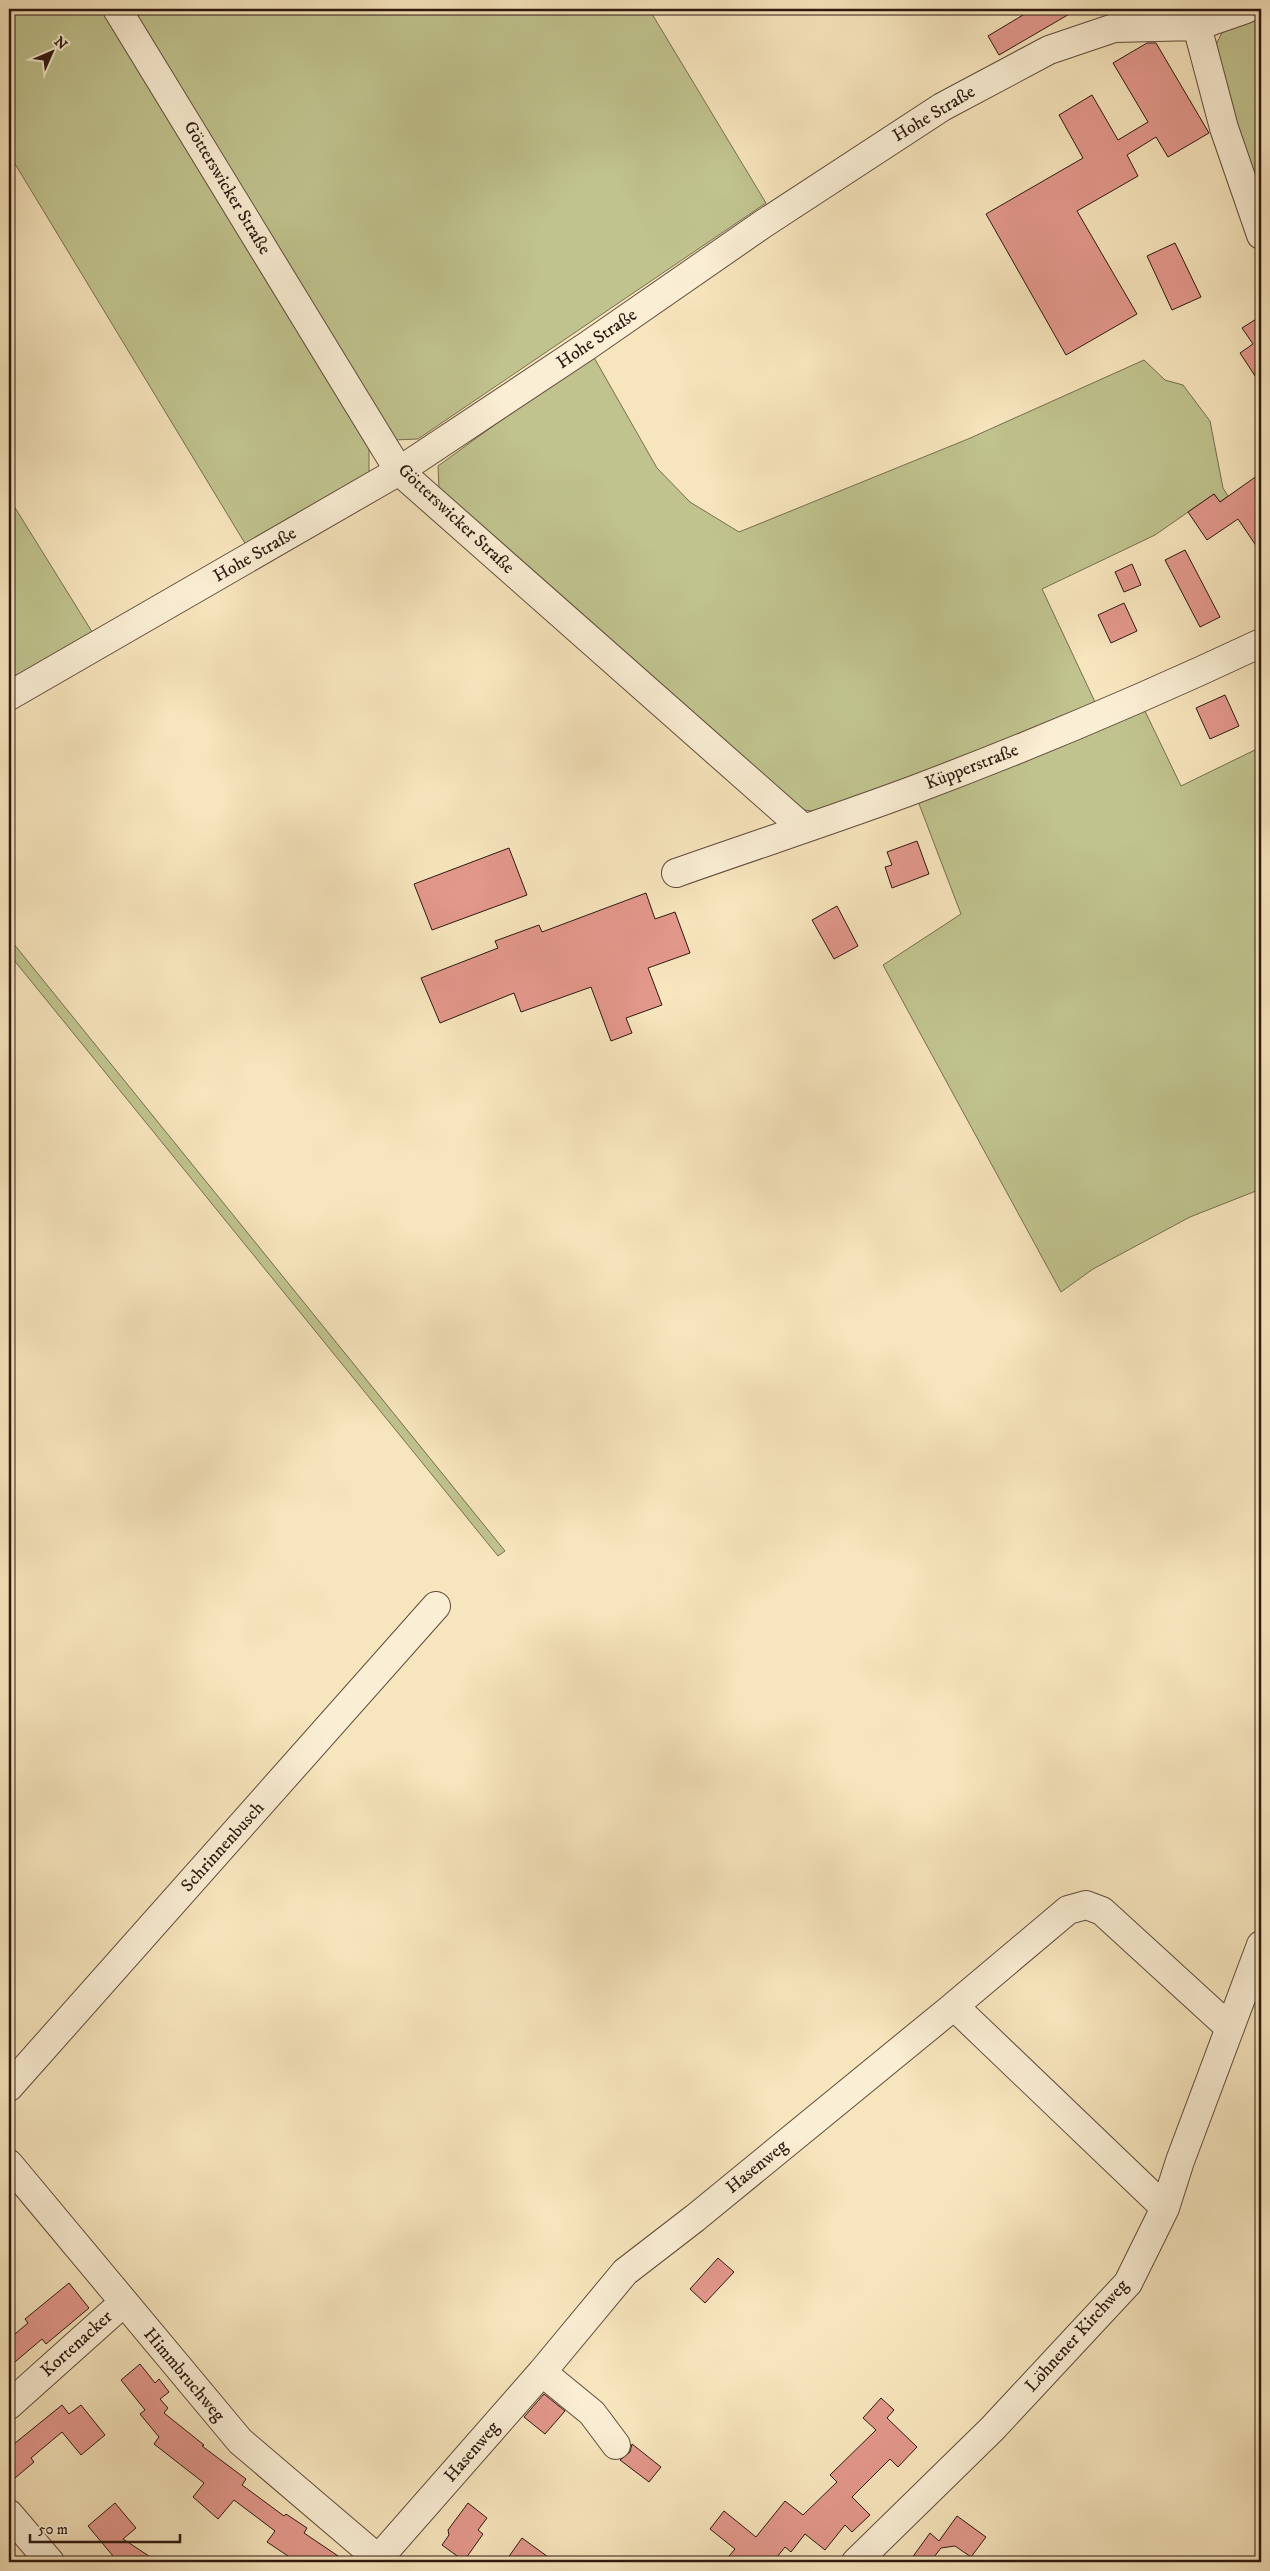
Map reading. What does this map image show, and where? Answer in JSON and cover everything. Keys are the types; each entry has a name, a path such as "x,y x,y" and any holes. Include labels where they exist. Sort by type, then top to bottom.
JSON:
{"street":[{"name":"Götterswicker Straße","path":"117,9 399,471 803,828"},
{"name":"Hohe Straße","path":"9,696 399,471 596,340 763,224 942,107 1049,50 1114,28 1197,26 1246,9"},
{"path":"1197,26 1224,128 1261,235"},
{"name":"Küpperstraße","path":"676,873 914,790 1027,746 1140,700 1261,643"},
{"name":"Schrinnenbusch","path":"9,2087 436,1606"},
{"name":"Hasenweg","path":"380,2561 625,2272 695,2218 1068,1910 1086,1905 1102,1911 1230,2028"},
{"name":"Löhnener Kirchweg","path":"856,2562 992,2429 1128,2283 1165,2208 1180,2161 1261,1946"},
{"path":"954,2006 1165,2208"},
{"name":"Himmbruchweg","path":"9,2164 240,2441 380,2561"},
{"name":"Kortenacker","path":"9,2405 123,2303"},
{"path":"542,2372 592,2413 616,2445"},
{"path":"9,2514 50,2562"}],"green space":[{"path":"9,9 105,9 369,441 369,473 246,545 9,154"},
{"path":"130,9 649,9 766,203 418,439 393,440"},
{"path":"1252,9 1261,9 1261,198 1213,55 1219,38 1227,27"},
{"path":"592,354 657,468 690,502 739,532 968,439 1144,360 1165,380 1183,385 1210,421 1223,488 1228,496 1220,502 1214,494 1155,535 1042,589 1096,704 818,812 798,809 439,489 438,466"},
{"path":"9,498 94,635 9,685"},
{"path":"1143,707 1181,786 1261,747 1261,1189 1190,1217 1093,1269 1061,1292 883,965 961,914 916,796"},
{"path":"9,938 505,1551 498,1556 9,954"}],"building":[{"path":"1033,9 1078,9 999,55 988,36"},
{"path":"1147,43 1156,43 1209,133 1168,157 1156,137 1127,155 1138,176 1077,211 1137,314 1066,355 986,214 1083,158 1059,115 1092,95 1118,140 1148,122 1113,63"},
{"path":"1175,243 1201,297 1172,310 1147,256"},
{"path":"1261,316 1261,385 1240,353 1253,344 1242,328"},
{"path":"1261,473 1261,553 1238,519 1207,540 1188,512 1214,494 1220,502"},
{"path":"1185,550 1220,617 1200,627 1165,560"},
{"path":"1132,564 1141,585 1124,592 1115,572"},
{"path":"1124,603 1137,631 1111,643 1098,615"},
{"path":"1225,695 1239,726 1210,739 1196,708"},
{"path":"917,841 929,874 892,888 885,867 892,865 887,852"},
{"path":"509,848 527,895 432,930 414,884"},
{"path":"646,893 655,919 675,912 690,953 648,968 662,1005 626,1018 632,1033 611,1041 591,987 521,1012 514,993 440,1023 421,978 498,948 495,941 539,925 542,932"},
{"path":"837,906 858,946 834,959 812,920"},
{"path":"718,2258 734,2272 705,2303 690,2289"},
{"path":"69,2283 89,2308 46,2344 42,2339 9,2367 9,2339 28,2323 25,2319"},
{"path":"140,2364 155,2383 159,2379 169,2392 160,2399 168,2408 164,2413 204,2445 202,2446 246,2479 242,2485 284,2516 286,2514 307,2528 304,2533 347,2562 297,2562 267,2542 275,2531 234,2500 218,2519 193,2497 204,2483 154,2444 159,2437 140,2414 145,2410 121,2380"},
{"path":"544,2394 565,2411 545,2434 524,2417"},
{"path":"881,2398 894,2410 887,2418 917,2447 898,2467 890,2459 852,2497 870,2515 852,2532 845,2525 825,2550 805,2534 791,2552 785,2547 773,2562 724,2562 735,2549 710,2529 724,2511 756,2537 785,2501 803,2515 837,2482 830,2475 876,2430 863,2418"},
{"path":"62,2405 69,2414 81,2405 105,2435 81,2455 62,2432 31,2458 34,2462 9,2483 9,2448"},
{"path":"632,2444 661,2467 649,2482 620,2460 630,2452"},
{"path":"115,2503 136,2528 123,2539 158,2562 118,2562 88,2526"},
{"path":"468,2503 487,2518 478,2530 483,2534 464,2561 442,2545 449,2535 448,2530"},
{"path":"957,2516 986,2537 971,2557 955,2546 941,2548 930,2562 909,2562 930,2533 939,2541"},
{"path":"522,2538 555,2562 505,2562"}]}
